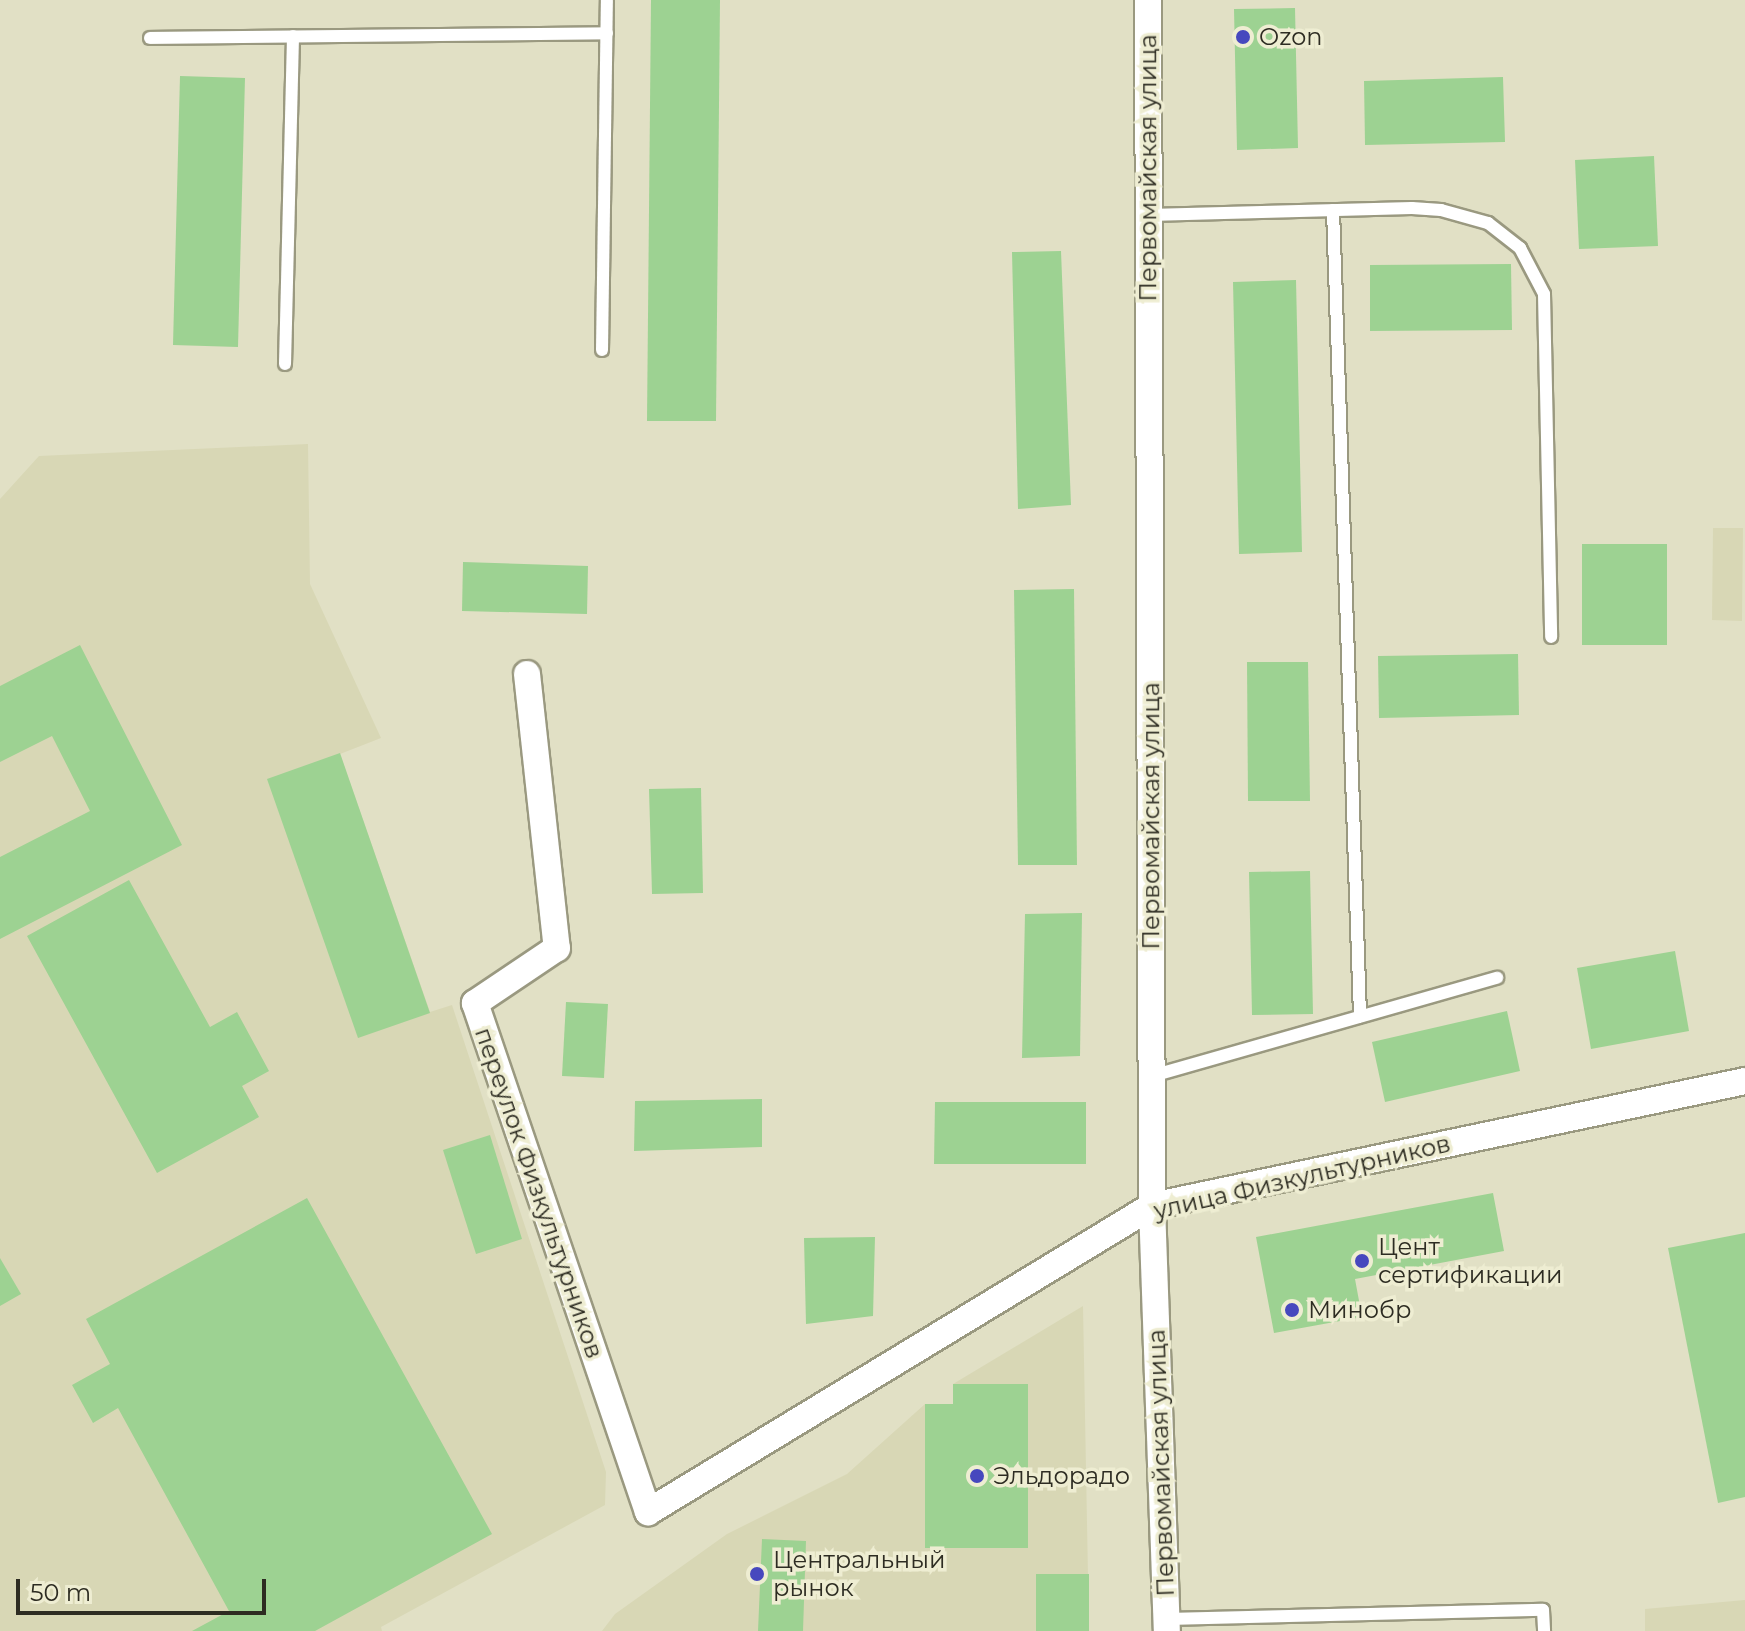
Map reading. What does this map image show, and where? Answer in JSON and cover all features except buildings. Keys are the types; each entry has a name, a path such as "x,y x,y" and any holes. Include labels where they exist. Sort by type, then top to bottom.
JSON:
{"street":[{"name":"Первомайская улица","path":"1148,0 1152,1206 1167,1625"},
{"name":"переулок Физкультурников","path":"527,674 557,948 475,1003 648,1512"},
{"name":"улица Физкультурников","path":"648,1512 1152,1206 1745,1081"}],"lane":[{"path":"602,350 607,0"},
{"path":"150,38 607,33"},
{"path":"285,364 293,36"},
{"path":"1149,215 1412,208 1469,217 1506,235 1520,248 1538,277 1545,312 1551,637"},
{"path":"1333,210 1360,1017"},
{"path":"1152,1076 1497,978"},
{"path":"1167,1625 1543,1610 1544,1631"}],"shaded area":[{"path":"308,444 310,584 381,738 340,754 430,1012 452,1005 606,1472 605,1505 381,1627 382,1631 0,1631 0,499 39,456"},
{"path":"1713,528 1743,528 1742,621 1712,620"},
{"path":"1083,1306 1089,1631 602,1631 615,1614 727,1534 847,1474 925,1404 953,1404 953,1384"},
{"path":"1745,1600 1745,1631 1645,1631 1645,1609"}],"place":[{"name":"Ozon","path":"1243,37"},
{"name":"Цент сертификации","path":"1362,1261"},
{"name":"Минобр","path":"1292,1310"},
{"name":"Эльдорадо","path":"977,1476"},
{"name":"Центральный рынок","path":"757,1574"}]}
